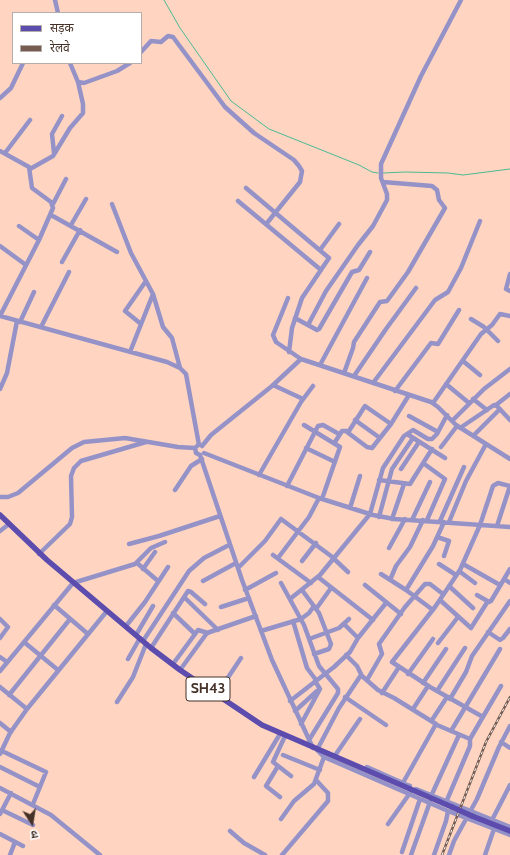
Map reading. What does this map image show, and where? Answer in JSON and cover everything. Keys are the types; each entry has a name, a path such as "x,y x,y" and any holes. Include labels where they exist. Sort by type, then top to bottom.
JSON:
{"main road":[{"name":"SH43","path":"0,515 39,554 143,641 180,670 262,725 449,811 470,815 510,831"}],"street":[{"path":"55,0 58,12"},
{"path":"308,325 326,291 358,245 375,224 388,196 382,180 381,164 400,121 461,0"},
{"path":"142,51 151,41 161,42 168,36 173,37 225,107 254,133 294,160 299,166 302,171 300,182 266,223"},
{"path":"0,98 11,88 23,64"},
{"path":"30,169 50,159 70,128 83,113 84,104 80,82 71,64"},
{"path":"80,82 112,73 128,64"},
{"path":"54,154 52,134 62,116"},
{"path":"30,120 2,152 28,166 30,169 32,188 53,204"},
{"path":"66,179 53,204 51,215 39,240 0,316 130,352 180,368 185,372 199,447"},
{"path":"344,373 354,342 380,302 387,301 408,272 445,208 439,200 437,190 432,186 382,180"},
{"path":"246,188 329,258 302,298 295,318 289,352"},
{"path":"71,225 86,199"},
{"path":"238,200 321,270"},
{"path":"112,204 126,243 153,294 163,327 174,344 180,368"},
{"path":"51,215 80,230 116,252"},
{"path":"372,383 435,300 448,292 461,268 480,221"},
{"path":"320,250 339,224"},
{"path":"19,226 39,240"},
{"path":"62,262 80,230"},
{"path":"0,246 26,265"},
{"path":"295,318 316,330 319,329 352,272 359,270 370,252"},
{"path":"41,328 69,272"},
{"path":"510,274 506,289 510,291"},
{"path":"320,365 367,278"},
{"path":"141,324 125,312 146,281"},
{"path":"354,376 416,288"},
{"path":"0,389 7,373 18,321 34,292"},
{"path":"130,352 153,294"},
{"path":"288,298 273,337 276,342 289,352 301,359 433,403 459,427 509,457"},
{"path":"395,391 431,343 438,344 459,310"},
{"path":"433,403 478,338 500,314 510,316"},
{"path":"470,319 486,329 498,341"},
{"path":"301,359 273,385 210,435 199,447 196,453 320,498 370,514 392,519 425,520 510,527"},
{"path":"463,361 480,375"},
{"path":"452,421 473,400 510,368"},
{"path":"446,384 469,404"},
{"path":"273,385 303,399"},
{"path":"259,475 303,399 313,386"},
{"path":"441,447 459,427 496,405 510,394"},
{"path":"335,442 339,434 343,431 347,432 369,448 374,447 391,424 409,395"},
{"path":"473,400 487,410"},
{"path":"496,405 509,417"},
{"path":"347,432 365,406 391,424"},
{"path":"473,436 500,409"},
{"path":"409,416 438,432"},
{"path":"290,599 318,577 370,514 379,480 390,456 407,434 413,430 430,440 438,432 447,416"},
{"path":"355,420 380,438"},
{"path":"287,486 306,448 321,424 339,434"},
{"path":"278,558 309,517 320,498 340,447 335,442 304,425"},
{"path":"407,434 445,458"},
{"path":"0,497 8,497 18,493 80,443 114,438 199,447 205,450 202,456 191,466 175,490"},
{"path":"379,516 387,481 392,469 413,438"},
{"path":"39,554 67,527 71,521 71,476 74,468 81,461 148,442"},
{"path":"401,469 419,442"},
{"path":"406,590 437,537 486,444"},
{"path":"306,448 335,462"},
{"path":"379,480 404,484 412,483 432,449"},
{"path":"202,456 229,545 261,631 290,701 309,740 315,749 324,757 449,811 434,855"},
{"path":"390,580 396,566 410,547 425,520 445,479 423,463"},
{"path":"444,522 464,466"},
{"path":"350,508 360,476"},
{"path":"412,520 430,482"},
{"path":"484,717 425,685 393,663 393,660 433,610 463,564 480,525 493,486 498,483 510,486 497,526"},
{"path":"392,519 404,484"},
{"path":"129,544 220,516"},
{"path":"238,568 265,541 279,520 283,519 316,543 348,572"},
{"path":"389,548 405,519"},
{"path":"0,531 9,524"},
{"path":"437,537 449,542 444,556"},
{"path":"0,671 73,583 137,563 151,548 165,542"},
{"path":"302,561 316,543"},
{"path":"128,659 143,641 189,571 204,558 229,545"},
{"path":"143,569 155,552"},
{"path":"273,555 311,583"},
{"path":"137,563 158,581"},
{"path":"202,581 236,563"},
{"path":"439,564 475,583"},
{"path":"463,564 500,585"},
{"path":"126,626 145,602 168,567"},
{"path":"440,600 472,628 488,601 491,601 510,568"},
{"path":"246,590 276,574"},
{"path":"381,574 415,596 433,610"},
{"path":"318,577 373,620"},
{"path":"504,579 510,583"},
{"path":"281,583 301,619 314,654 325,674 338,691 309,740"},
{"path":"367,680 382,654 379,644 415,596 427,583 443,594"},
{"path":"365,585 401,614"},
{"path":"449,586 473,608"},
{"path":"261,631 301,619 315,607 331,588"},
{"path":"302,590 315,607 326,634 332,644 331,648 314,654"},
{"path":"143,641 173,613 190,591 205,604"},
{"path":"477,594 488,601"},
{"path":"184,597 218,630"},
{"path":"221,607 249,598"},
{"path":"432,720 469,667 472,656 510,601"},
{"path":"290,701 325,674 352,650 358,638 386,603"},
{"path":"54,605 88,634"},
{"path":"117,702 133,677 153,606"},
{"path":"33,804 46,774 45,771 1,753 11,732 27,709 107,611"},
{"path":"173,613 195,634"},
{"path":"180,670 208,633 256,616"},
{"path":"438,643 458,617"},
{"path":"0,619 8,627 0,638"},
{"path":"10,694 70,619"},
{"path":"309,639 339,628 349,619"},
{"path":"293,621 307,668 316,680 320,689"},
{"path":"344,624 358,638"},
{"path":"173,664 200,629 208,633"},
{"path":"488,632 500,640 510,629"},
{"path":"408,674 433,639"},
{"path":"24,642 58,670"},
{"path":"437,692 464,648"},
{"path":"413,709 446,649"},
{"path":"451,731 500,649"},
{"path":"346,655 357,666 361,675 382,693 432,720 437,725 459,735 470,738"},
{"path":"0,657 7,662"},
{"path":"217,694 242,658"},
{"path":"382,693 399,667"},
{"path":"315,749 361,675"},
{"path":"447,800 470,746 470,738 484,717 501,686"},
{"path":"0,687 27,709"},
{"path":"295,711 320,689"},
{"path":"301,724 320,689"},
{"path":"346,697 386,725"},
{"path":"336,754 360,719"},
{"path":"0,723 11,732"},
{"path":"404,783 437,725"},
{"path":"449,855 470,815 501,742 510,726"},
{"path":"282,735 274,763 291,776"},
{"path":"254,778 282,735"},
{"path":"432,794 459,735"},
{"path":"501,742 510,748"},
{"path":"315,749 323,749 336,754 447,800 494,829 510,835"},
{"path":"283,755 320,770"},
{"path":"281,818 294,801 316,780 324,757"},
{"path":"278,766 266,786 280,797"},
{"path":"0,767 40,787"},
{"path":"282,855 328,801 328,793 316,780"},
{"path":"492,820 510,785"},
{"path":"0,788 33,804 51,815 100,855"},
{"path":"11,793 1,812 33,825"},
{"path":"388,824 410,793"},
{"path":"402,852 420,799"},
{"path":"411,855 430,802"},
{"path":"470,815 492,820 510,827"},
{"path":"485,855 494,829"},
{"path":"230,831 244,843 265,855"},
{"path":"0,834 23,846"},
{"path":"10,855 15,842"}],"waterway":[{"path":"164,0 180,28 231,101 269,129 359,165 372,172 378,173"},
{"path":"383,173 448,173 463,175 510,169"}],"railway":[{"path":"442,855 486,742 510,697"}]}
